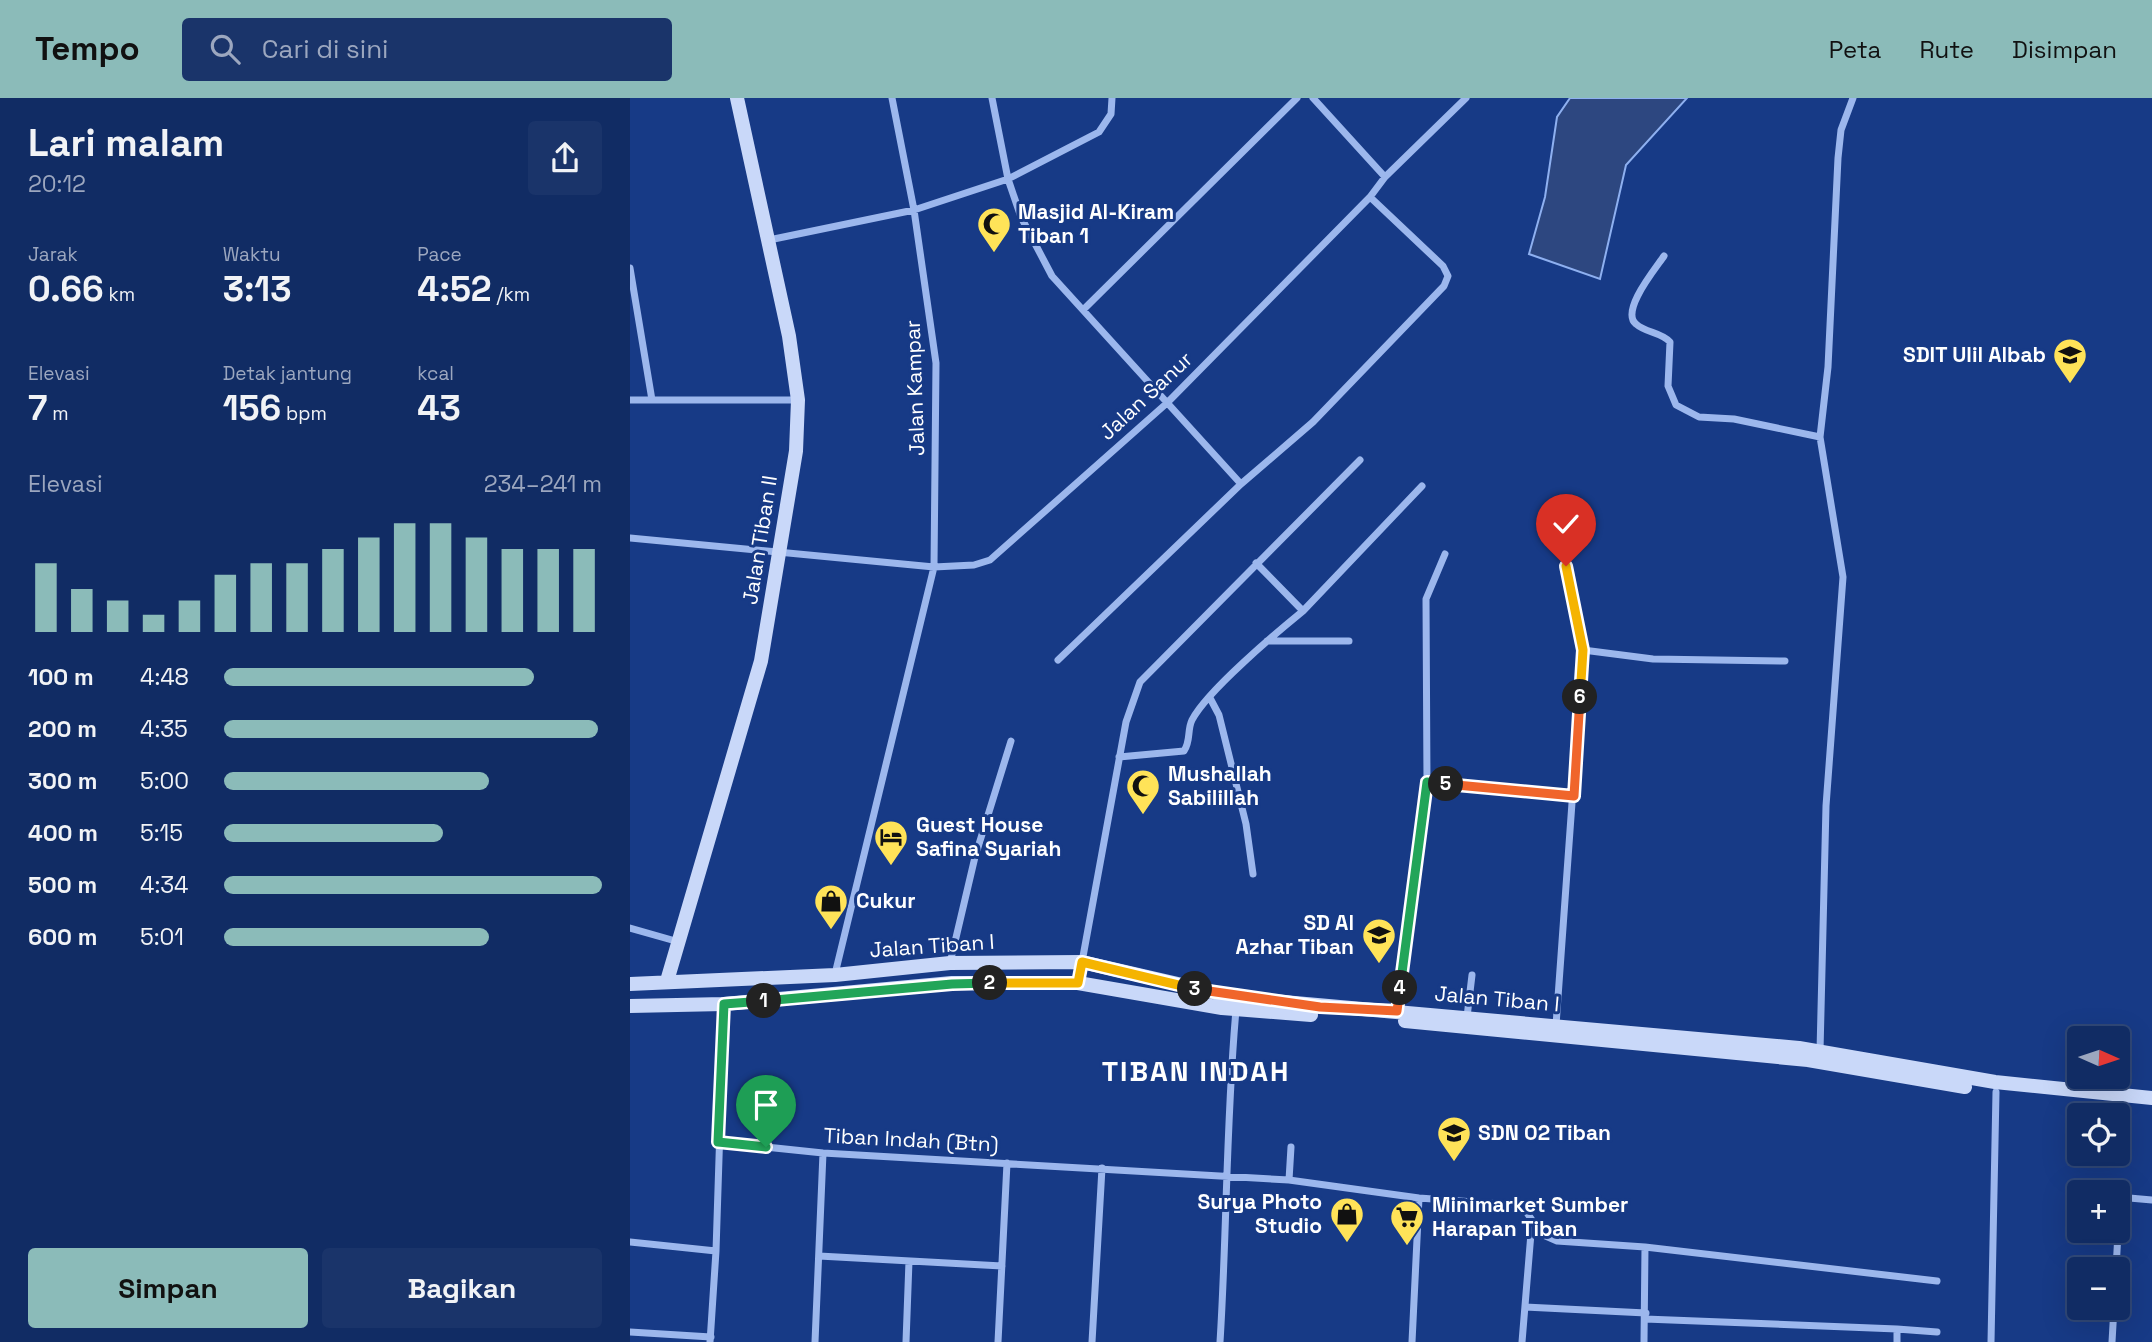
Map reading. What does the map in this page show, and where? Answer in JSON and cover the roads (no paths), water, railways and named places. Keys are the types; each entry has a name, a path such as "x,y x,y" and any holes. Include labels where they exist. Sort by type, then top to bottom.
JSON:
{"street":[{"name":"Jalan Tiban II","path":"667,981 761,661 796,451 798,400 789,336 737,98"},
{"name":"Jalan Kampar","path":"835,975 934,567 936,363 914,210 892,98"},
{"path":"992,98 1008,179 1034,247 1052,276 1241,484"},
{"path":"768,240 914,210 1008,179 1100,132 1111,114 1112,98"},
{"path":"1083,310 1297,98"},
{"path":"1313,98 1385,177"},
{"name":"Jalan Sanur","path":"630,538 934,567 974,565 1002,552 1167,403 1370,197 1385,177 1466,98"},
{"path":"1820,1051 1826,806 1843,577 1820,437 1828,367 1838,158 1841,130 1853,98"},
{"path":"1058,660 1241,484 1313,422 1438,294 1447,281 1443,266 1370,197"},
{"path":"1664,257 1644,285 1632,308 1631,318 1635,324 1670,342 1668,386 1676,405 1682,411 1699,417 1734,419 1820,437"},
{"path":"630,268 652,400"},
{"path":"630,400 798,400"},
{"path":"1078,983 1126,722 1140,682 1360,460"},
{"path":"1119,757 1184,751 1192,720 1210,698 1267,641 1303,611 1422,486"},
{"path":"1397,1011 1427,782 1426,599 1445,554"},
{"path":"1256,563 1303,611"},
{"path":"1556,1025 1583,650 1566,566"},
{"path":"1267,641 1349,641"},
{"path":"1583,650 1653,659 1785,661"},
{"path":"1210,698 1219,715 1246,824 1252,874"},
{"path":"950,963 975,857 1011,741"},
{"path":"1427,782 1574,796"},
{"path":"630,928 679,942"},
{"name":"Jalan Tiban I","path":"630,984 835,975 950,963 1082,962 1239,998 1820,1051 1996,1082 2152,1098"},
{"path":"1467,1017 1472,975"},
{"name":"Jalan Tiban I","path":"630,1006 724,1004 952,984 1078,983 1236,1010 1396,1020 1808,1060 1996,1092 2152,1108"},
{"path":"630,1332 710,1339 716,1251 724,1004"},
{"path":"1220,1342 1229,1176 1230,1080 1236,1010"},
{"path":"1991,1342 1996,1092"},
{"name":"Tiban Indah (Btn)","path":"718,1142 823,1153 1289,1180 1419,1198 1515,1205 1524,1208 1549,1239 1645,1247 1937,1281"},
{"path":"1289,1180 1291,1147"},
{"path":"815,1342 823,1153"},
{"path":"998,1342 1007,1163"},
{"path":"1092,1342 1102,1168"},
{"path":"1412,1342 1419,1198"},
{"path":"2130,1198 2152,1200"},
{"path":"1522,1342 1532,1221"},
{"path":"630,1242 716,1251"},
{"path":"1644,1342 1645,1247"},
{"path":"819,1256 1002,1266"},
{"path":"906,1342 909,1261"},
{"path":"1525,1307 1937,1332"},
{"path":"2112,1342 2113,1320"},
{"path":"1897,1329 1897,1342"}],"water":[{"path":"1570,98 1687,98 1626,165 1600,279 1529,254 1545,197 1557,117"}],"place":[{"name":"Masjid Al-Kiram Tiban 1","path":"994,254"},
{"name":"SDIT Ulil Albab","path":"2070,385"},
{"name":"Mushallah Sabilillah","path":"1143,816"},
{"name":"Guest House Safina Syariah","path":"891,867"},
{"name":"Cukur","path":"831,931"},
{"name":"SD Al Azhar Tiban","path":"1379,965"},
{"name":"SDN 02 Tiban","path":"1454,1163"},
{"name":"Surya Photo Studio","path":"1347,1244"},
{"name":"Minimarket Sumber Harapan Tiban","path":"1407,1247"}],"district":[{"name":"TIBAN INDAH","path":"1196,1071"}]}
